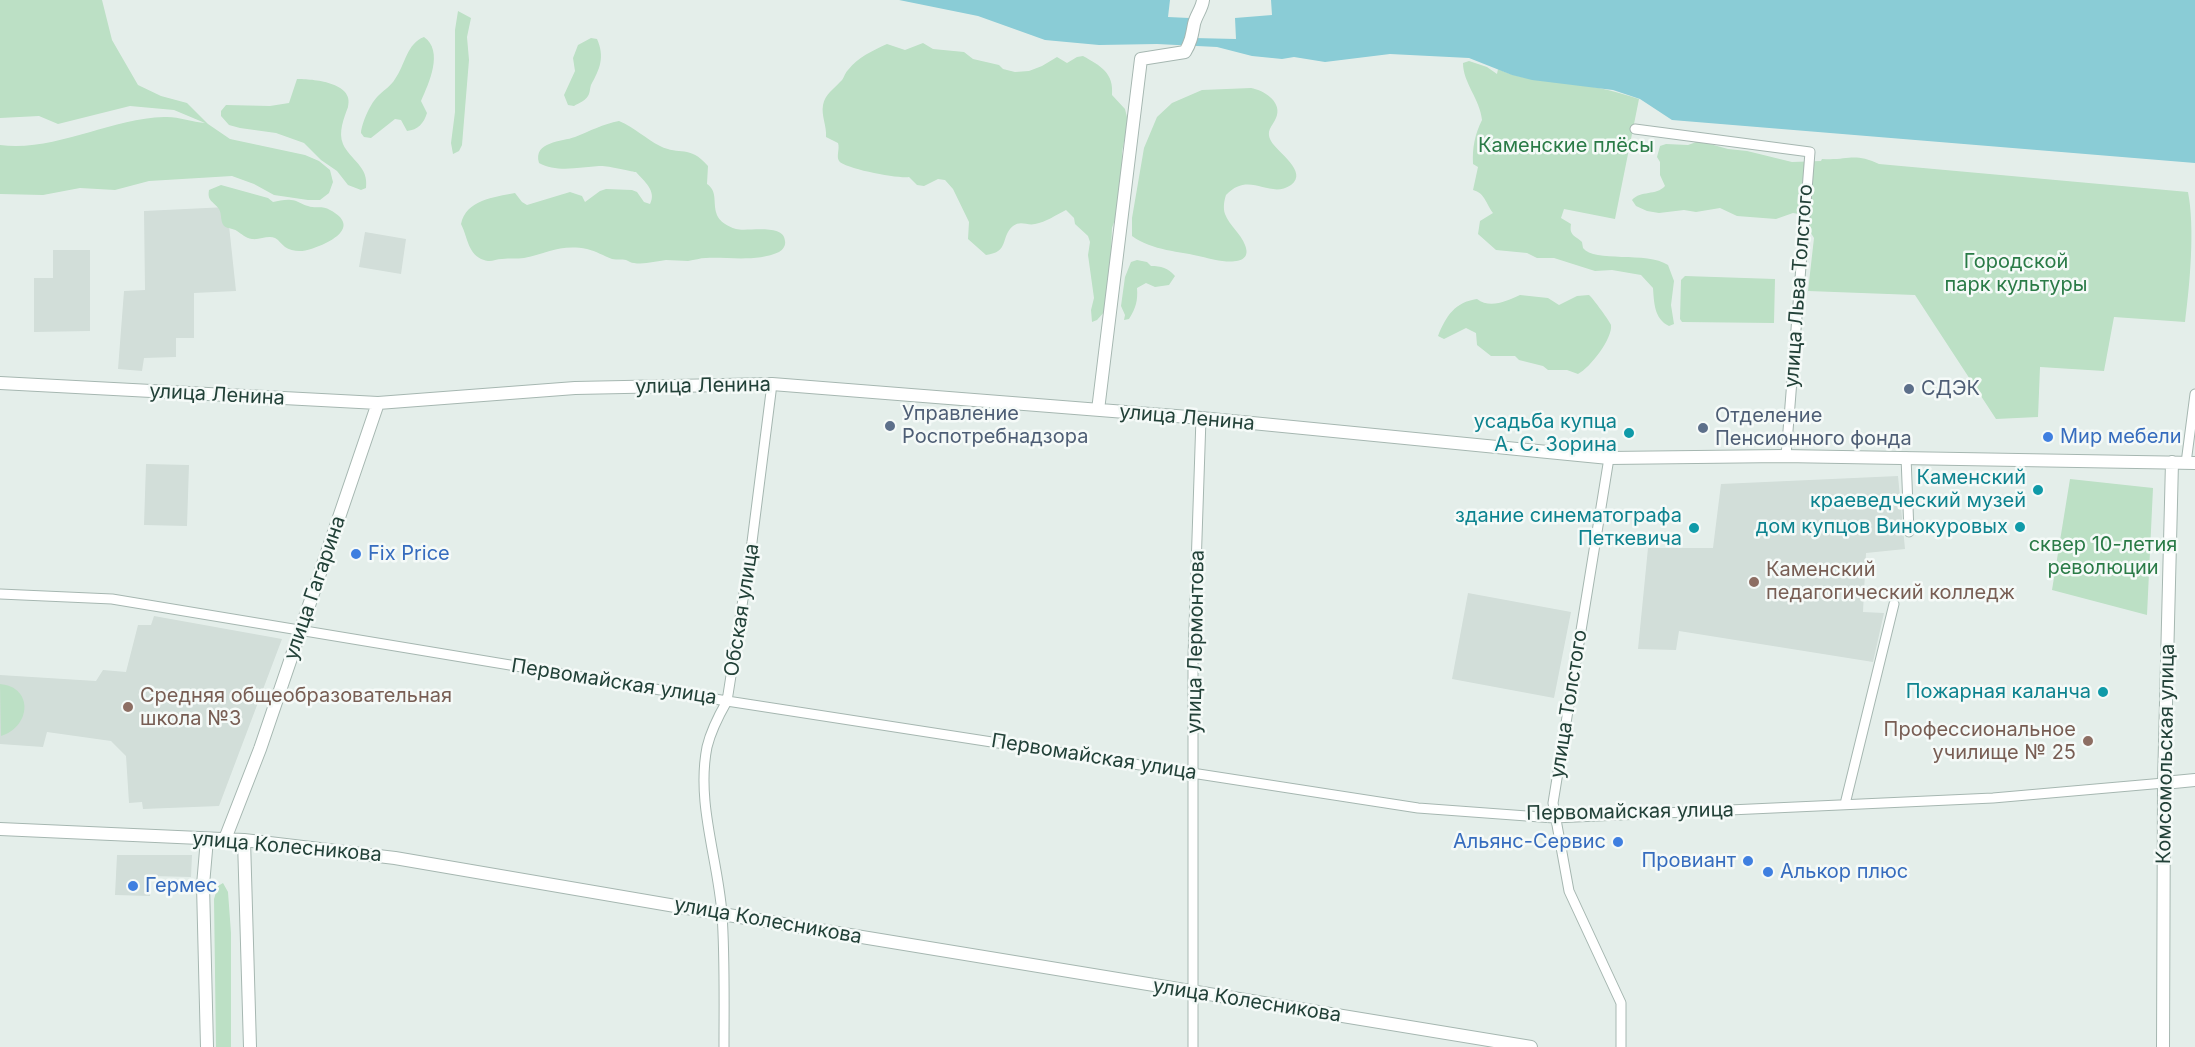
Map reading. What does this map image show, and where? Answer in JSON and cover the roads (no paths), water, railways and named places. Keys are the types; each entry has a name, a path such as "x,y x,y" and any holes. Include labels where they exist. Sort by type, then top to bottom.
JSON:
{"street":[{"path":"1098,410 1141,59 1185,52 1193,36 1194,25 1203,0"},
{"name":"улица Льва Толстого","path":"1635,129 1810,152 1786,456"},
{"name":"улица Ленина","path":"0,383 378,403 575,388 772,384 1201,418 1609,458 1906,457 2191,463"},
{"name":"Обская улица","path":"724,1047 722,914 706,813 703,777 707,746 716,720 728,701 753,542 772,384"},
{"path":"2191,463 2195,394"},
{"name":"улица Гагарина","path":"225,839 260,749 378,403"},
{"name":"улица Лермонтова","path":"1193,1047 1193,657 1201,418"},
{"path":"1906,457 1909,531"},
{"name":"улица Толстого","path":"1609,458 1553,803 1569,891 1621,1003 1621,1047"},
{"name":"Комсомольская улица","path":"2163,1047 2164,783 2172,462"},
{"name":"Первомайская улица","path":"0,594 112,599 728,701 1418,808 1554,818 1993,798 2195,780"},
{"path":"1845,804 1894,604"},
{"name":"улица Колесникова","path":"0,830 244,840 395,858 1531,1047"},
{"path":"207,838 203,885 207,1047"},
{"path":"244,840 250,1047"}],"water":[{"path":"899,0 2195,0 2195,163 1672,120 1640,99 1613,90 1532,80 1512,75 1469,58 1390,54 1325,62 1294,57 1282,59 1252,56 1217,47 1157,44 1099,45 1045,40 978,16"}],"place":[{"name":"СДЭК","path":"1909,389"},
{"name":"Управление Роспотребнадзора","path":"890,426"},
{"name":"Отделение Пенсионного фонда","path":"1703,428"},
{"name":"усадьба купца А. С. Зорина","path":"1629,433"},
{"name":"Мир мебели","path":"2048,437"},
{"name":"Каменский краеведческий музей","path":"2038,490"},
{"name":"дом купцов Винокуровых","path":"2020,527"},
{"name":"здание синематографа Петкевича","path":"1694,528"},
{"name":"Fix Price","path":"356,554"},
{"name":"Каменский педагогический колледж","path":"1754,582"},
{"name":"Пожарная каланча","path":"2103,692"},
{"name":"Средняя общеобразовательная школа №3","path":"128,707"},
{"name":"Профессиональное училище № 25","path":"2088,741"},
{"name":"Альянс-Сервис","path":"1618,842"},
{"name":"Провиант","path":"1748,861"},
{"name":"Алькор плюс","path":"1768,872"},
{"name":"Гермес","path":"133,886"}],"park label":[{"name":"Каменские плёсы","path":"1566,146"},
{"name":"Городской парк культуры","path":"2016,274"},
{"name":"сквер 10-летия революции","path":"2103,556"}]}
